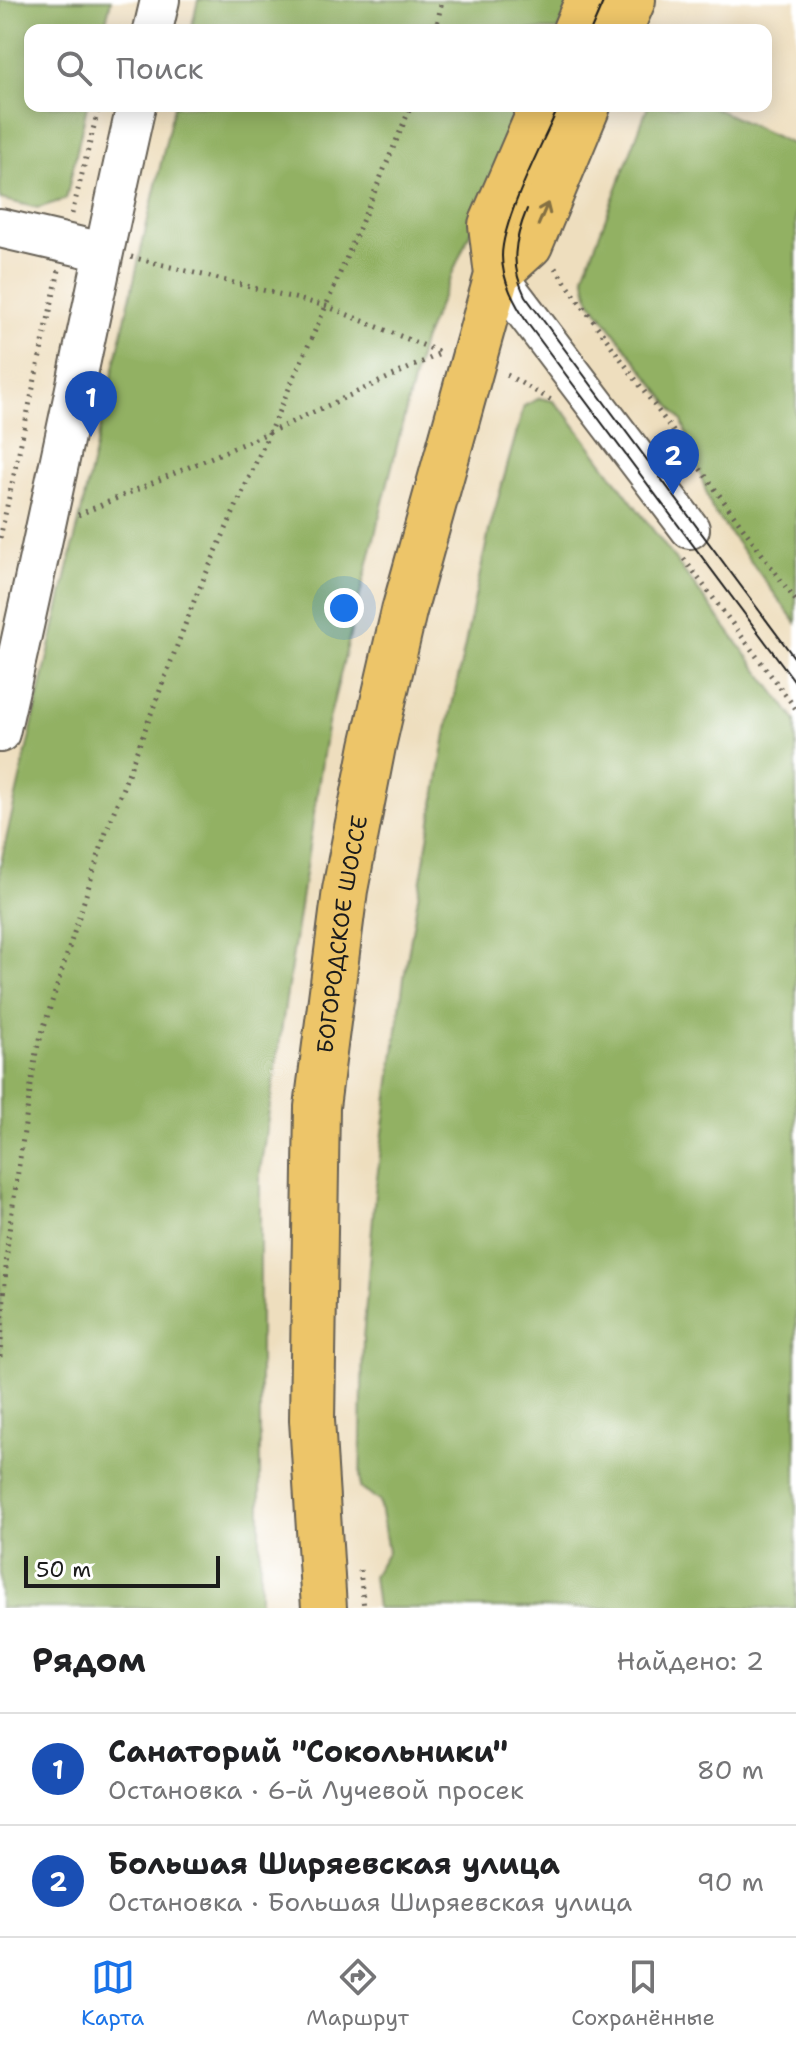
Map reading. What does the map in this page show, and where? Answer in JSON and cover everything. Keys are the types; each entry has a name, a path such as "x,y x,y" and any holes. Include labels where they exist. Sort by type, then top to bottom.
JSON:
{"main road":[{"path":"578,24 588,0"},
{"path":"623,24 633,0"},
{"name":"БОГОРОДСКОЕ ШОССЕ","path":"324,1608 312,1420 317,1107 345,890 404,611 497,275 491,225 539,112"},
{"path":"497,275 530,245 585,112"}],"street":[{"path":"154,24 160,0"},
{"path":"0,733 12,621 46,529 135,112"},
{"path":"0,228 103,252"},
{"path":"497,275 690,529"}],"path":[{"path":"437,24 442,0"},
{"path":"0,538 65,243 98,112"},
{"path":"0,1357 8,1238 36,1052 106,832 196,596 326,306 408,112"},
{"path":"46,529 443,353 326,306 130,256 103,252"},
{"path":"554,267 796,601"},
{"path":"360,1570 364,1608"}],"green space":[{"path":"0,0 111,0 105,24 24,24 24,112 86,112 66,199 38,208 0,199"},
{"path":"198,0 572,0 561,24 192,24"},
{"path":"173,112 522,112 423,341 327,728 260,1171 260,1608 0,1608 0,866"},
{"path":"646,112 723,112 796,146 796,623 712,509 682,421 589,299 584,275"},
{"path":"540,398 553,401 567,415 796,721 796,1608 377,1608 373,1576 388,1551 379,1501 360,1488 363,1339 375,1192 404,978 446,734 489,531 524,406"}],"tram line":[{"path":"594,24 604,0"},
{"path":"556,112 524,181 504,241 504,274 510,292 528,324 796,683"},
{"path":"527,209 516,253 517,274 525,296 796,660"}],"place":[{"name":"Санаторий \"Сокольники\"","path":"91,437"},
{"name":"Большая Ширяевская улица","path":"673,495"}]}
